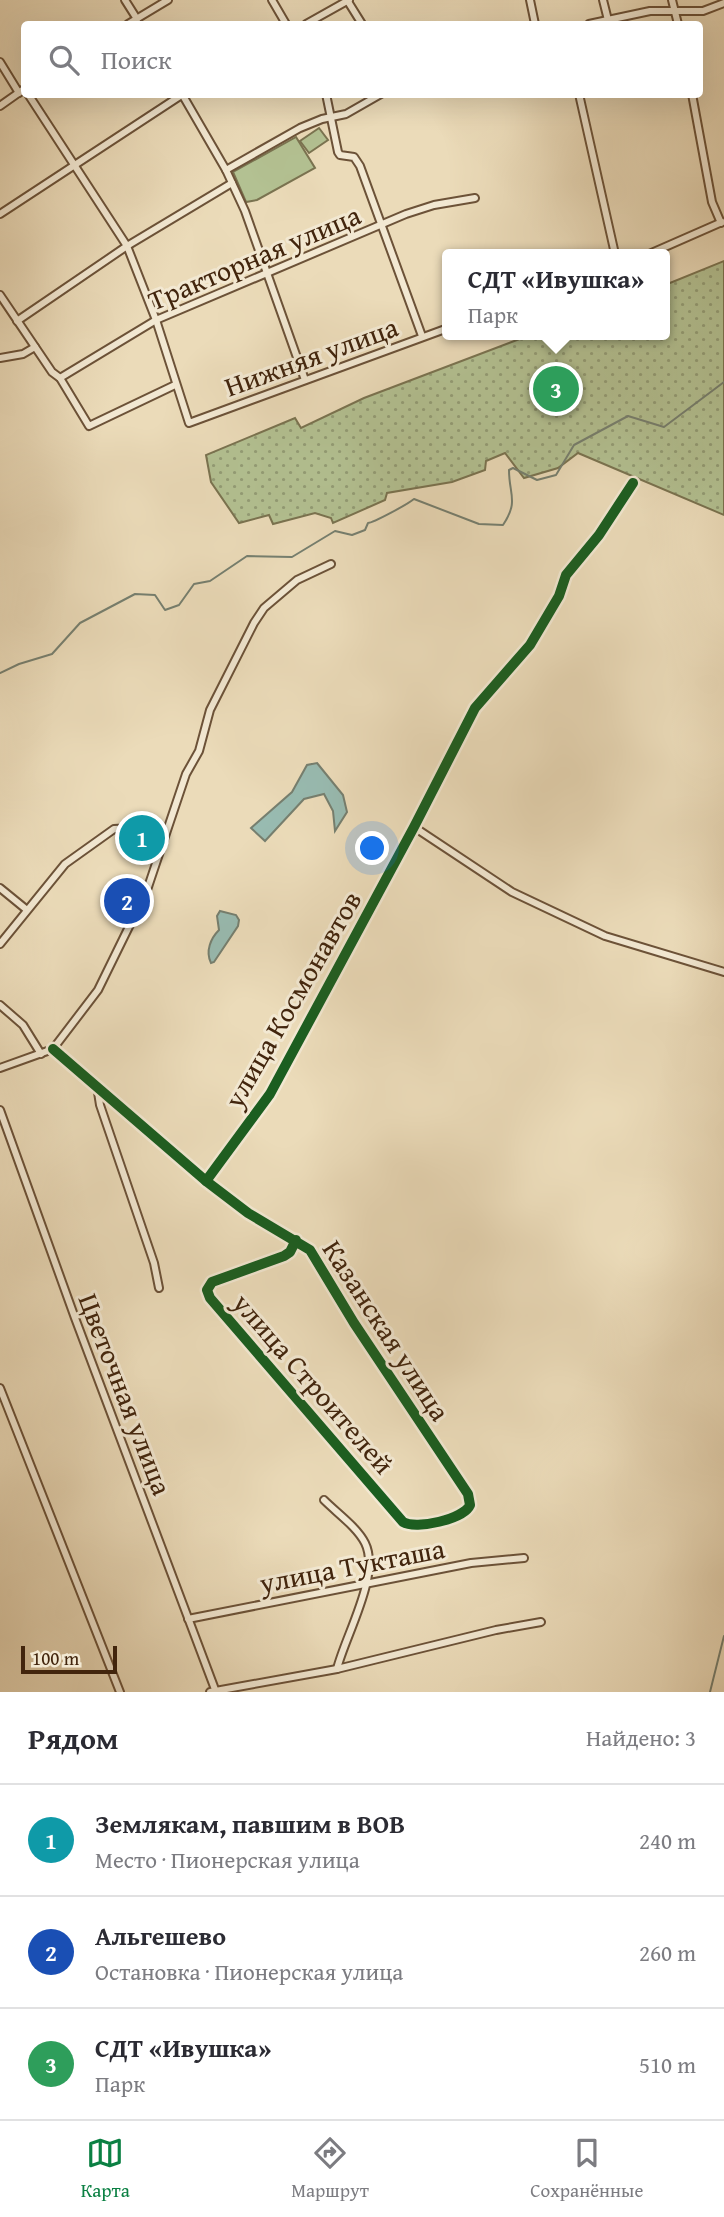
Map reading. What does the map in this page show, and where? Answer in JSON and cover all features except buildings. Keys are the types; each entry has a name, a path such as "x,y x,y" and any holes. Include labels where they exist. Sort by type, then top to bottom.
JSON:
{"street":[{"path":"125,0 137,19"},
{"path":"133,21 168,0"},
{"path":"272,0 284,21"},
{"path":"311,21 348,0 360,21"},
{"path":"530,0 534,21"},
{"path":"603,0 608,20"},
{"path":"673,0 677,21"},
{"path":"603,21 650,11 703,11 724,3"},
{"path":"0,62 21,88"},
{"path":"0,106 21,91"},
{"path":"0,295 52,372 60,377 89,426 175,385 156,320 127,246 31,98"},
{"path":"0,214 178,98"},
{"path":"185,98 232,183 305,380"},
{"path":"327,98 338,152 357,160 422,336"},
{"path":"226,170 300,128 346,114 374,98"},
{"path":"580,98 614,249"},
{"path":"661,249 723,222 712,201 692,98"},
{"path":"17,321 127,246 232,183"},
{"name":"Тракторная улица","path":"60,377 156,320 267,272 435,205 475,198"},
{"name":"Нижняя улица","path":"175,385 189,424 442,330"},
{"path":"0,358 23,354 35,347"},
{"name":"улица Космонавтов","path":"206,1181 270,1094 475,708 530,645 559,596 566,575 599,536 634,483"},
{"path":"0,1068 53,1049 98,990 146,890 186,774 199,751 210,710 254,623 264,608 297,580 331,564"},
{"path":"414,827 512,892 532,902 605,936 724,972"},
{"path":"0,944 65,864 114,829 132,828 146,832 161,847"},
{"path":"0,888 27,911"},
{"path":"0,1005 23,1025 41,1054"},
{"name":"Казанская улица","path":"53,1049 206,1181 248,1213 310,1250 354,1323 468,1494 469,1509 443,1520"},
{"path":"97,1086 100,1105 154,1263 159,1289"},
{"name":"Цветочная улица","path":"0,1110 214,1692"},
{"name":"улица Строителей","path":"296,1240 290,1252 284,1256 212,1282 208,1290 211,1298 403,1522 415,1526 443,1520"},
{"path":"0,1388 120,1692"},
{"path":"324,1500 365,1542 369,1553 366,1584 337,1669"},
{"name":"улица Тукташа","path":"188,1619 471,1563 524,1558"},
{"path":"214,1692 337,1669 496,1630 541,1622"}],"green space":[{"path":"319,128 328,140 309,153 300,141"},
{"path":"296,137 315,168 257,200 246,202 233,172"},
{"path":"724,261 724,515 578,453 558,468 524,478 505,453 486,461 485,470 452,482 387,493 385,500 333,523 331,518 315,513 273,524 269,515 239,523 211,482 206,455 295,418 301,428 364,398 517,340 670,340 670,283"}],"water":[{"path":"317,763 343,795 347,812 335,831 333,811 324,794 304,799 265,841 251,828 292,792 307,765"},
{"path":"220,911 236,915 238,926 211,963 209,949 219,930 217,916"}],"waterway":[{"path":"0,673 52,654 80,623 135,594 155,595 165,610 179,605 194,584 210,581 247,556 292,557 335,531 352,535 365,530 368,523 414,499 479,524 503,525 512,504 509,470 513,468 537,480 556,475 574,445 628,416 664,427 724,382"},
{"path":"710,1692 724,1636"}],"cycle path":[{"path":"206,1181 270,1094 475,708 530,645 559,596 566,575 599,535 633,483"},
{"path":"53,1049 206,1181 248,1213 310,1250 354,1323 468,1494 470,1505 459,1515 428,1524 403,1522 210,1298 207,1290 212,1282 284,1256 290,1252 296,1240"}],"place":[{"name":"СДТ «Ивушка»","path":"556,389"},
{"name":"Землякам, павшим в ВОВ","path":"142,838"},
{"name":"Альгешево","path":"127,901"}]}
